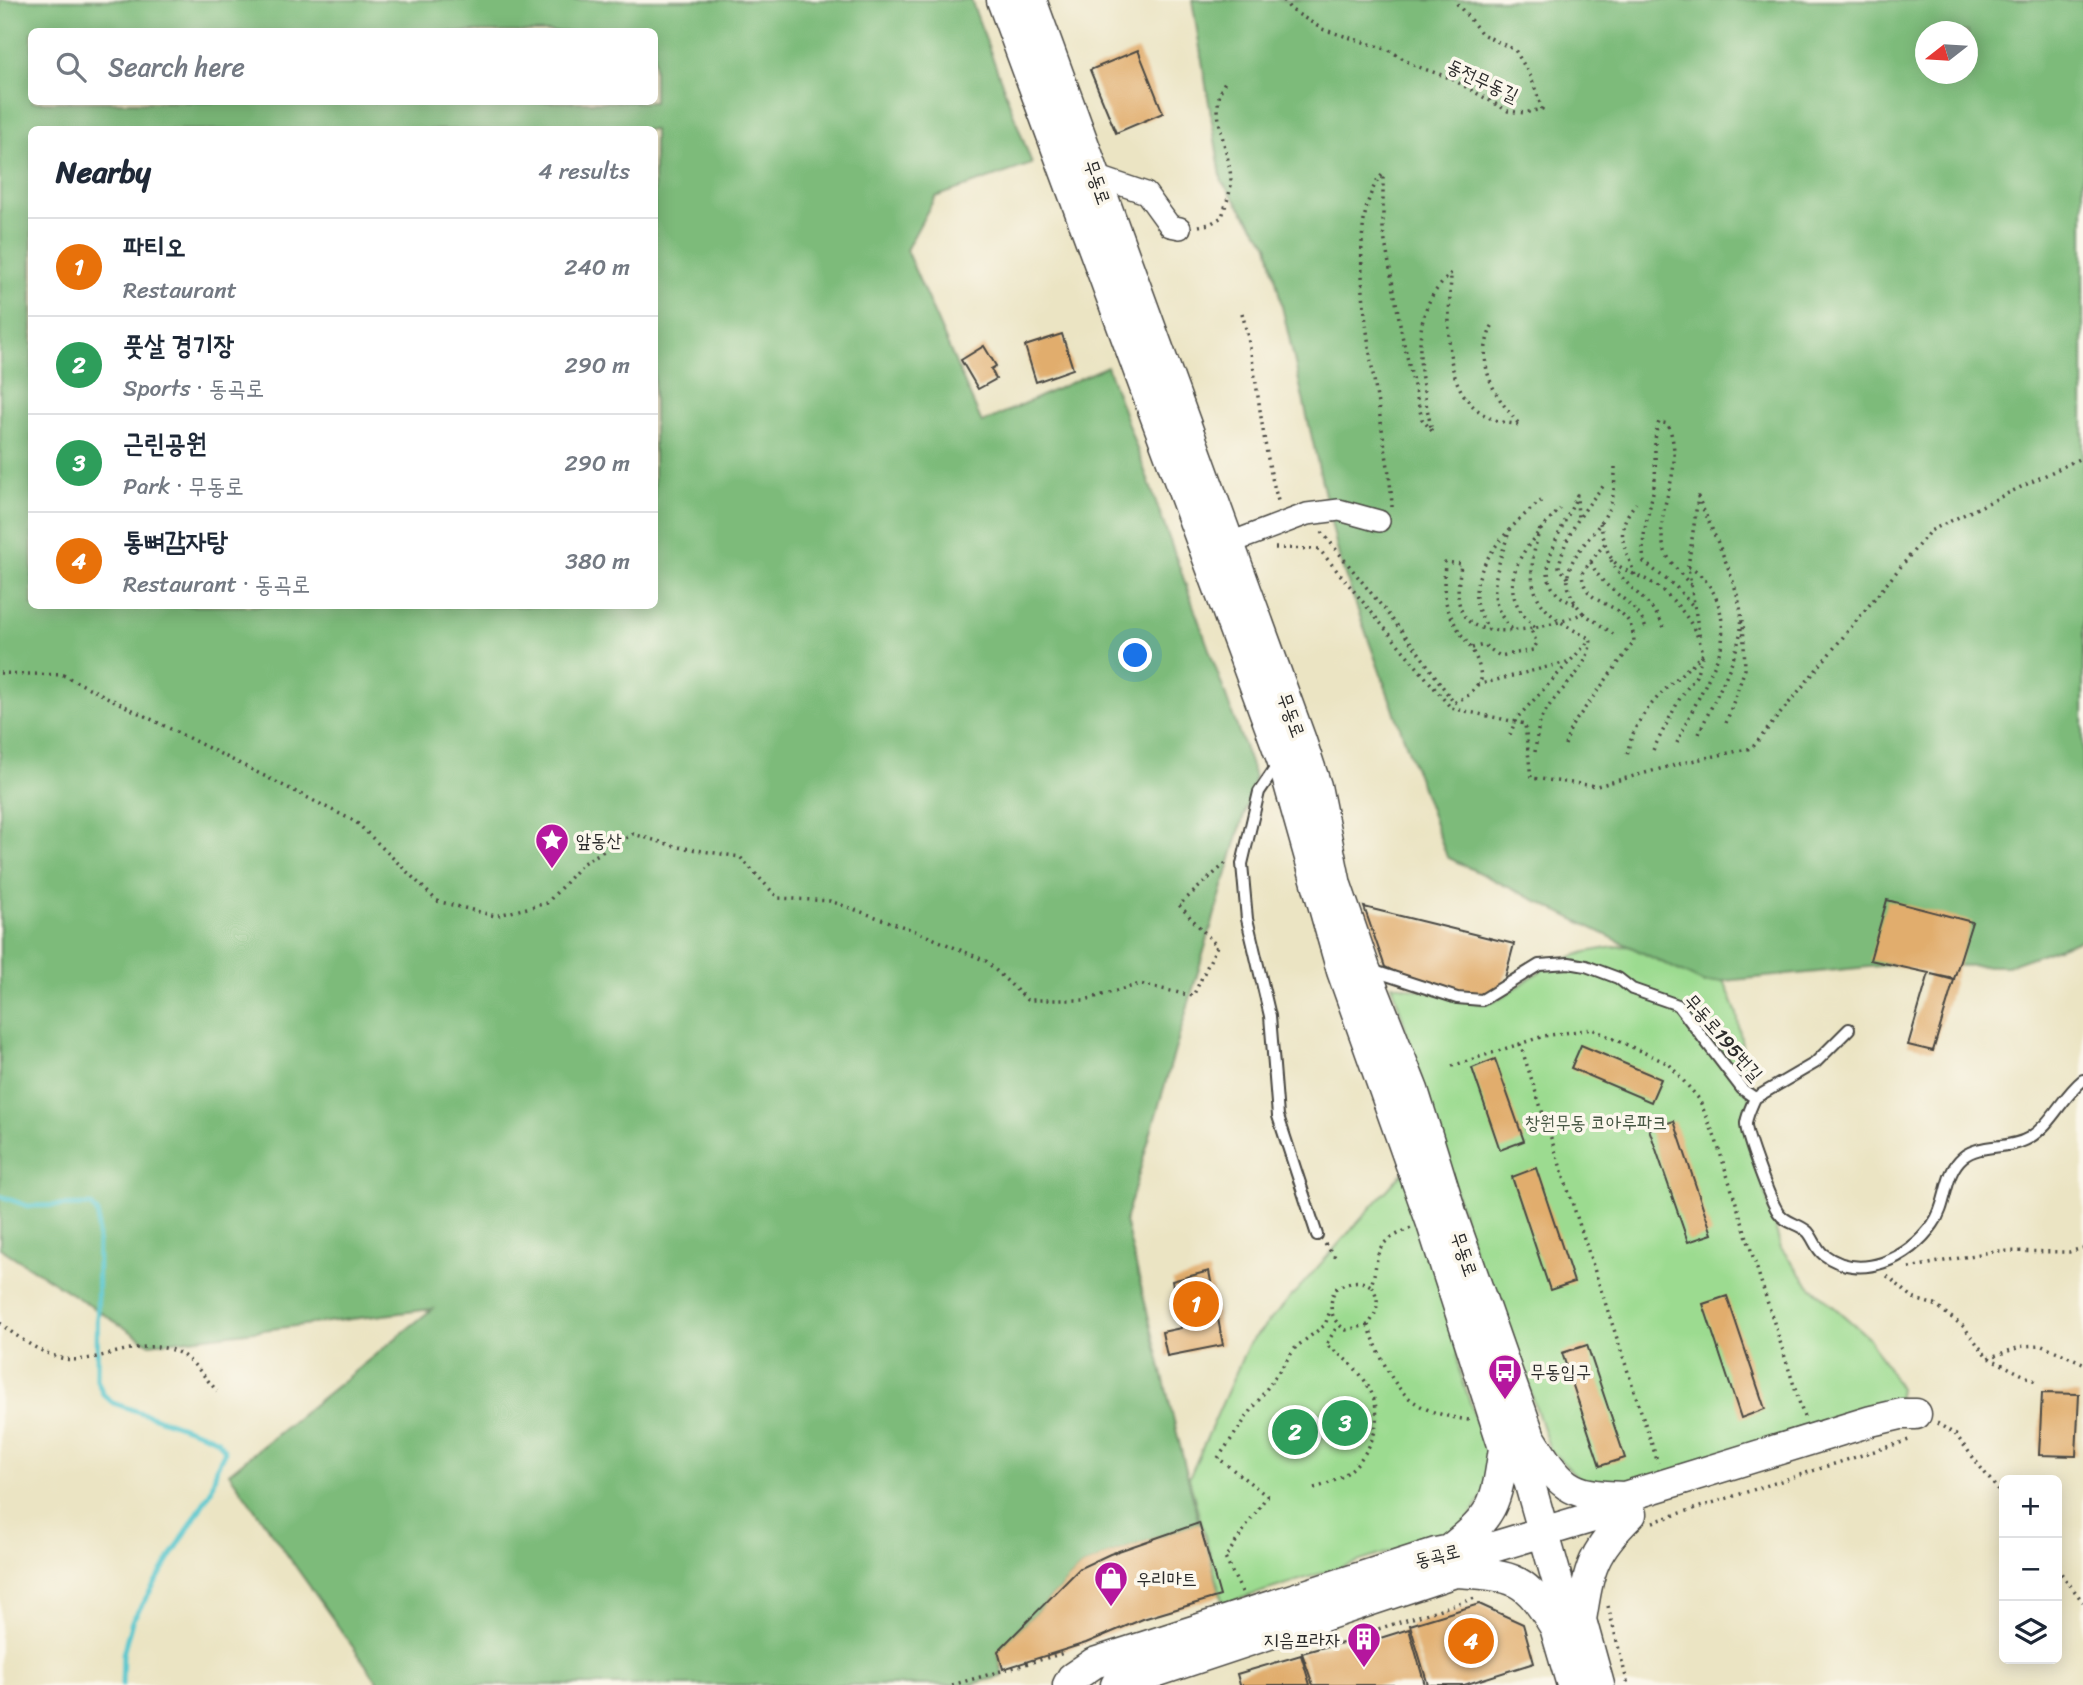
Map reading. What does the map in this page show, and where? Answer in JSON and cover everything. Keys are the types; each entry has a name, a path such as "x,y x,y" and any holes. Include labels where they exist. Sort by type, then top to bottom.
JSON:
{"main road":[{"name":"무동로","path":"1002,0 1282,759 1313,879 1342,971 1431,1221 1517,1442"},
{"name":"무동로","path":"1031,0 1316,786 1336,885 1365,969 1413,1090 1452,1216 1560,1590 1555,1600 1599,1685"},
{"path":"1636,1511 1571,1488 1517,1442 1488,1515 1452,1561 1516,1581 1568,1624 1597,1553 1607,1537 1636,1511 1811,1439 1900,1414 1919,1425"},
{"path":"1543,1532 1600,1515 1636,1511 1875,1434 1919,1425"},
{"name":"동곡로","path":"1116,1685 1452,1561 1473,1548 1480,1551 1543,1532"},
{"name":"동곡로","path":"1068,1685 1072,1678 1094,1663 1452,1561"},
{"name":"무동로","path":"1568,1624 1572,1685"}],"street":[{"path":"1096,176 1146,193 1170,226 1180,228"},
{"path":"1230,543 1307,514 1339,510 1380,521"}],"lane":[{"name":"무동로","path":"1282,759 1265,779 1259,792 1242,864 1247,919 1270,1016 1278,1116 1317,1234"},
{"name":"무동로195번길","path":"1365,969 1379,970 1457,998 1482,1000 1539,965 1569,962 1618,978 1632,989 1678,1005 1742,1090 1755,1098 1745,1124 1770,1201 1784,1222 1807,1231 1821,1252 1842,1265 1875,1266"},
{"path":"1755,1098 1815,1063 1849,1029"},
{"path":"1875,1266 1893,1260 1933,1225 1940,1212 1951,1171 1962,1158 1971,1152 2027,1139 2054,1115 2083,1080"}],"path":[{"name":"동전무동길","path":"1284,0 1290,9 1322,29 1389,50 1413,65 1450,78 1508,111 1524,113 1542,109 1531,78 1515,50 1482,34 1454,0"},
{"path":"1180,228 1210,224 1222,216 1231,187 1229,156 1219,123 1221,88 1225,82"},
{"path":"1380,521 1392,511 1392,486 1370,359 1362,253 1373,185 1383,174 1383,231 1400,328 1422,419 1432,431 1422,376 1424,319 1433,294 1451,273 1449,338 1451,365 1458,386 1472,405 1490,419 1520,425 1498,401 1487,376 1485,352 1494,322"},
{"path":"1242,313 1251,346 1270,477 1284,522"},
{"path":"1691,585 1672,564 1663,546 1662,524 1675,463 1671,432 1668,424 1660,422 1653,438 1656,465 1641,545 1644,562 1676,587 1695,607"},
{"path":"1264,548 1319,549 1451,708 1525,724 1531,778 1597,786 1752,748 1930,531 2083,457"},
{"path":"1615,464 1612,501 1600,523 1576,554 1567,578 1567,586 1575,604 1583,613 1615,635"},
{"path":"1567,578 1559,567 1561,551 1578,521 1605,484"},
{"path":"1575,604 1562,599 1555,590 1550,579 1550,554 1556,535 1577,495 1578,521"},
{"path":"1654,750 1680,698 1696,676 1703,654 1688,567 1698,497 1721,551 1742,614 1746,643 1745,669 1726,723"},
{"path":"1489,630 1476,602 1476,584 1484,567 1510,529 1541,501"},
{"path":"1635,575 1622,539 1622,525 1636,503"},
{"path":"1472,648 1484,645 1500,656 1533,650 1537,643 1533,628 1517,607 1512,581 1518,560 1540,529 1560,509"},
{"path":"1307,514 1409,639 1454,703 1469,695 1481,680 1480,663 1460,633 1447,605 1444,594 1445,562 1461,564 1458,591 1460,608 1467,620 1489,630 1533,628 1561,623 1583,613"},
{"path":"1600,523 1618,576 1633,592 1651,605 1665,630"},
{"path":"1510,529 1498,564 1494,601 1500,618 1512,629"},
{"path":"1540,529 1531,559 1530,581 1547,614 1591,639"},
{"path":"1565,745 1572,727 1634,642 1633,630 1622,612 1596,602 1582,581 1582,573 1606,542"},
{"path":"1611,558 1670,598 1700,641"},
{"path":"1591,562 1598,579 1636,607 1647,632"},
{"path":"1677,743 1722,644 1715,594 1701,573 1688,567"},
{"path":"1699,734 1735,651 1742,614"},
{"path":"1510,735 1515,722 1591,639"},
{"path":"1535,752 1544,714 1579,672 1589,652 1591,639"},
{"path":"1627,758 1628,740 1635,723 1703,654"},
{"path":"1476,685 1569,661"},
{"path":"0,673 63,676 356,821 437,901 495,916 547,903 583,863 633,834 678,848 740,858 778,898 830,901 913,930 986,961 1027,1000 1085,1000 1140,985 1193,996 1217,946 1179,905 1226,866 1229,855"},
{"path":"1452,1066 1544,1036 1592,1030 1628,1043 1669,1064 1699,1099 1716,1140 1811,1439"},
{"path":"1520,1044 1659,1465"},
{"path":"1371,1286 1374,1259 1381,1245 1390,1237 1416,1226"},
{"path":"1875,1266 1905,1268 1995,1251 2070,1252 2083,1248"},
{"path":"1875,1266 1915,1299 1935,1306 1964,1327 1987,1357 2035,1381"},
{"path":"1247,1600 1225,1558 1267,1496 1218,1458 1296,1347 1325,1325 1335,1289 1357,1281 1371,1286 1377,1294 1377,1304 1376,1314 1368,1325 1354,1330 1338,1325"},
{"path":"1331,1308 1338,1325"},
{"path":"0,1323 39,1349 68,1360 136,1348 161,1348 178,1353 217,1391"},
{"path":"1314,1488 1328,1484 1355,1467 1377,1430 1377,1405 1361,1373 1345,1357 1326,1345 1338,1325"},
{"path":"1368,1325 1383,1365 1401,1394 1413,1403 1443,1416 1470,1420"},
{"path":"1987,1357 2023,1346 2042,1345 2083,1363"},
{"path":"1466,1409 1474,1431"},
{"path":"1636,1511 1919,1425 1956,1435 1999,1491"},
{"path":"2062,1575 2083,1602"},
{"path":"1343,1634 1375,1630 1481,1596"},
{"path":"1607,1602 1628,1685"},
{"path":"952,1685 1075,1650"}],"green space":[{"path":"0,0 971,0 1032,164 935,197 906,250 982,423 1107,366 1255,777 1125,1221 1199,1523 1110,1554 1080,1568 998,1651 1003,1676 969,1685 380,1685 229,1473 432,1309 150,1344 0,1248"},
{"path":"1192,0 2083,0 2083,939 2007,966 1889,965 1704,983 1447,857 1340,561 1268,245 1222,182"},
{"name":"창원무동 코아루파크","path":"1620,946 1675,948 1719,967 1737,1014 1765,1193 1781,1248 1809,1285 1868,1337 1900,1388 1898,1400 1654,1480 1590,1489 1550,1450 1501,1302 1479,1269 1392,984 1483,1004 1499,999 1551,964 1586,952"},
{"path":"1404,1171 1454,1325 1459,1370 1495,1476 1463,1529 1223,1604 1189,1478 1248,1345"}],"building":[{"path":"1138,50 1163,113 1116,133 1090,70"},
{"path":"1062,334 1073,369 1036,382 1025,346"},
{"path":"984,346 996,366 991,369 996,379 978,389 961,360"},
{"path":"1887,900 1972,922 1954,979 1931,974 1954,980 1933,1051 1908,1045 1929,973 1870,960"},
{"path":"1364,907 1514,944 1502,989 1482,1000 1426,987 1385,967"},
{"path":"1581,1045 1661,1079 1651,1102 1571,1068"},
{"path":"1495,1059 1524,1141 1500,1150 1472,1068"},
{"path":"1674,1121 1712,1234 1688,1242 1649,1129"},
{"path":"1536,1168 1574,1282 1550,1290 1512,1177"},
{"path":"1209,1271 1223,1345 1167,1356 1162,1332 1181,1328 1172,1281"},
{"path":"1727,1296 1765,1409 1741,1418 1703,1304"},
{"path":"1587,1345 1625,1458 1600,1466 1562,1353"},
{"path":"2042,1393 2079,1394 2076,1456 2039,1455"},
{"name":"우리마트","path":"1199,1523 1220,1596 1143,1619 1086,1643 1003,1669 998,1651 1080,1568 1110,1554"},
{"path":"1479,1604 1523,1624 1534,1663 1464,1685 1428,1685 1410,1625"},
{"name":"지음프라자","path":"1409,1629 1425,1685 1313,1685 1302,1653 1335,1644 1374,1640"},
{"path":"1301,1655 1310,1685 1240,1685 1237,1674"}],"waterway":[{"path":"0,1196 28,1206 91,1205 98,1214 97,1380 103,1394 113,1403 218,1440 225,1451 217,1467 211,1491 132,1621 123,1654 122,1685"}],"place":[{"name":"앞동산","path":"552,870"},
{"name":"파티오","path":"1196,1304"},
{"name":"무동입구","path":"1505,1401"},
{"name":"근린공원","path":"1345,1423"},
{"name":"풋살 경기장","path":"1295,1432"},
{"name":"우리마트","path":"1111,1608"},
{"name":"통뼈감자탕","path":"1471,1641"},
{"name":"지음프라자","path":"1364,1669"}]}
